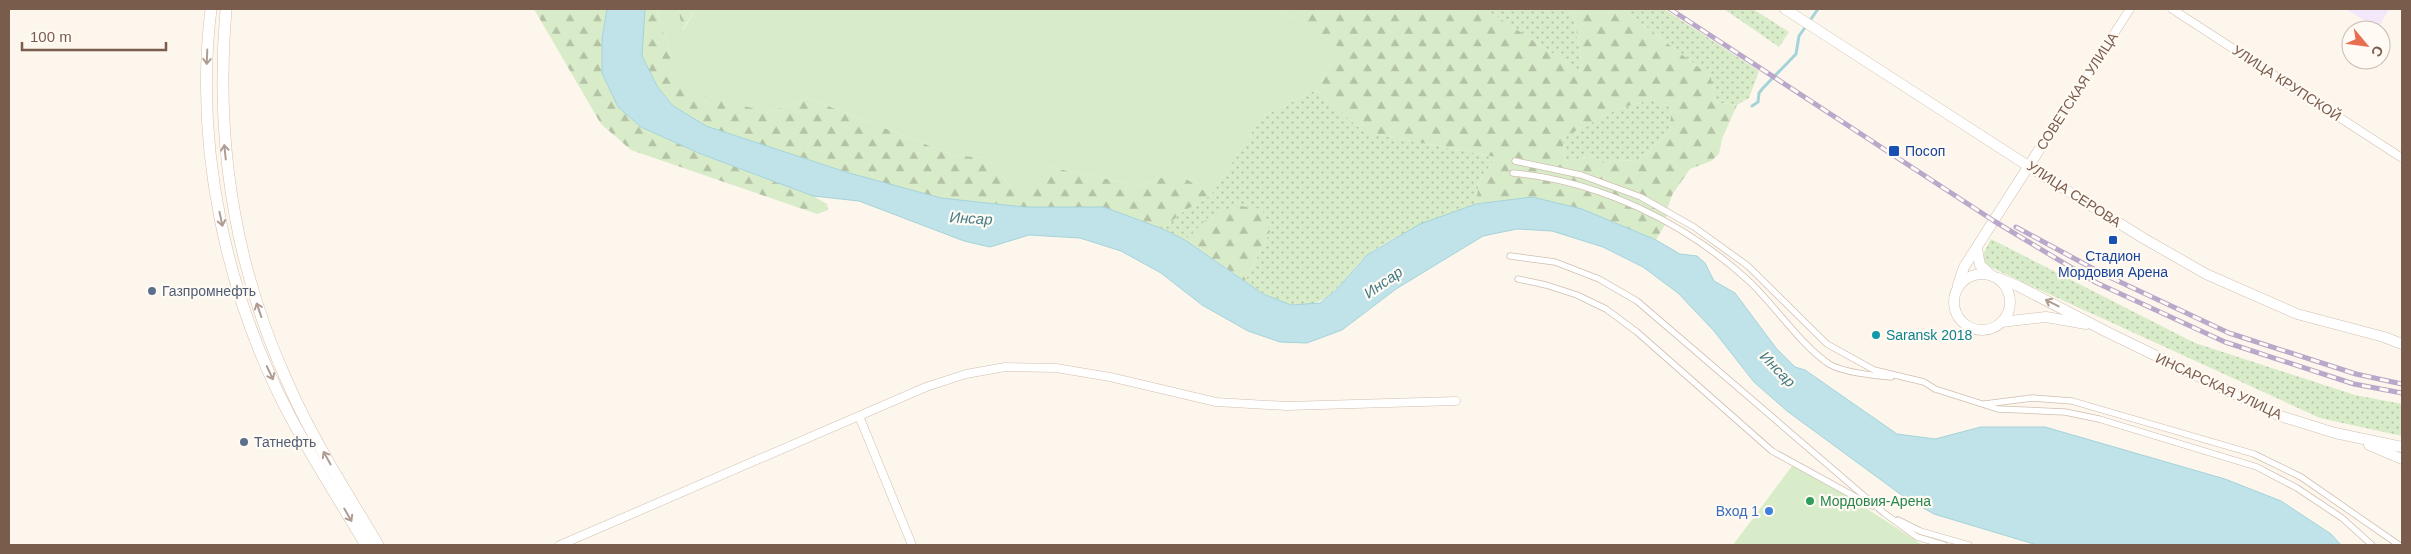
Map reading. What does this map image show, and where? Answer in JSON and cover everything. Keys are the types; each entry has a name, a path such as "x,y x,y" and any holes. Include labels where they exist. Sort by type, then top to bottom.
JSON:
{"main road":[{"path":"211,9 206,87 208,138 214,186 230,262 260,351 291,418 366,545"},
{"path":"226,9 222,56 224,144 233,213 249,283 286,381 312,431 378,545"}],"street":[{"name":"УЛИЦА СЕРОВА","path":"1785,9 2143,238 2206,274 2297,314 2384,337 2402,344"},
{"name":"СОВЕТСКАЯ УЛИЦА","path":"1957,289 1964,267 2130,9"},
{"name":"УЛИЦА КРУПСКОЙ","path":"2172,9 2402,158"},
{"path":"1515,161 1582,175 1640,196 1694,227 1748,266 1827,344 1874,370 1924,382 1935,389 1998,409 2065,412 2099,419 2257,467 2297,488 2342,518 2372,545"},
{"path":"1513,173 1549,176 1580,185 1624,201 1653,216 1687,234 1750,282 1830,364 1875,376 1905,378"},
{"path":"1977,249 1980,265 1994,276 2004,284 2010,299 2010,308 2001,322 1984,330 1968,326 1957,313 1954,305 1957,289 1969,277 1976,274 1994,276"},
{"path":"1510,256 1555,262 1599,279 1637,301 1884,513 1917,537 1944,545"},
{"name":"ИНСАРСКАЯ УЛИЦА","path":"1994,276 2049,301 2094,326 2255,405 2302,423 2347,436 2402,447"},
{"path":"1518,279 1546,285 1577,295 1606,309 1637,332 1772,451 1884,513 1920,530 1969,545"},
{"name":"ИНСАРСКАЯ УЛИЦА","path":"2001,322 2046,317 2094,326"},
{"name":"УЛИЦА СЕРОВА","path":"2384,337 2402,339"},
{"path":"560,545 926,387 966,374 1005,367 1056,368 1216,402 1287,406 1456,401"},
{"path":"1983,404 2032,398 2072,401 2254,454 2301,478 2399,545"},
{"path":"859,416 912,545"},
{"name":"ИНСАРСКАЯ УЛИЦА","path":"2347,436 2402,459"}],"shaded area":[{"path":"2345,9 2389,9 2383,20 2364,20"}],"green space":[{"path":"534,9 607,9 602,38 602,73 618,107 641,127 701,154 813,196 827,204 828,210 817,214 631,150 601,124"},
{"path":"645,9 656,9 676,73 768,112 808,98 953,155 988,158 1011,187 1029,187 1045,166 1140,186 1176,172 1211,195 1181,213 1163,229 1104,207 1024,207 941,198 849,173 706,126 672,105 657,86 642,56"},
{"path":"656,9 678,9 683,30 696,9 1279,9 1340,48 1316,90 1262,117 1211,195 1176,172 1140,186 1045,166 1029,187 1011,187 988,158 953,155 808,98 768,112 700,95 676,73"},
{"path":"678,9 696,9 682,30"},
{"path":"1279,9 1485,9 1583,73 1574,17 1569,9 1623,9 1711,77 1715,102 1737,105 1722,139 1719,154 1711,161 1690,169 1672,195 1667,210 1666,223 1656,240 1582,209 1532,197 1476,204 1479,181 1496,157 1364,132 1316,90 1340,48","holes":["1653,99 1672,108 1669,132 1638,161 1615,160 1606,165 1593,156 1565,161 1562,138 1618,109"]},
{"path":"1485,9 1569,9 1574,17 1583,73"},
{"path":"1623,9 1664,9 1759,71 1749,98 1737,105 1715,102 1711,77"},
{"path":"1724,9 1753,9 1789,32 1779,47"},
{"path":"1316,90 1364,132 1496,157 1479,181 1476,204 1394,238 1368,254 1326,298 1303,305 1291,304 1268,296 1245,281 1270,232 1212,215 1185,240 1163,229 1181,213 1211,195 1262,117"},
{"path":"1653,99 1672,108 1669,132 1638,161 1615,160 1606,165 1593,156 1565,161 1562,138 1618,109"},
{"path":"1240,206 1262,209 1270,232 1245,281 1185,240 1211,215"},
{"path":"1991,239 2195,343 2355,395 2402,404 2402,436 2320,418 1988,266 1981,258"},
{"name":"Мордовия-Арена","path":"1795,462 1923,545 1733,545"}],"water":[{"name":"Инсар","path":"607,9 645,9 642,56 657,86 672,105 706,126 849,173 941,198 1024,207 1104,207 1163,229 1185,240 1263,294 1291,305 1320,303 1336,290 1367,255 1420,224 1476,204 1532,197 1582,209 1656,240 1680,254 1697,256 1705,263 1714,281 1735,293 1776,348 1795,367 1805,370 1897,434 1935,439 1981,427 2045,427 2225,479 2281,501 2331,534 2341,545 2037,545 1934,514 1907,499 1787,411 1754,382 1714,331 1678,293 1643,267 1603,247 1552,231 1517,229 1483,236 1396,289 1342,330 1307,343 1280,342 1248,331 1202,305 1161,273 1121,251 1080,238 1029,235 990,247 964,241 859,201 813,196 701,154 641,127 618,107 602,73 602,38"}],"waterway":[{"path":"1752,106 1758,102 1759,93 1763,88 1796,54 1799,36 1818,9"}],"railway":[{"path":"1670,9 1994,221 2097,283 2225,342 2354,384 2402,393"},
{"path":"2016,227 2103,274 2229,333 2356,374 2402,384"}],"place":[{"name":"Посоп","path":"1894,151"},
{"name":"Стадион Мордовия Арена","path":"2113,240"},
{"name":"Газпромнефть","path":"152,291"},
{"name":"Saransk 2018","path":"1876,335"},
{"name":"Татнефть","path":"244,442"},
{"name":"Мордовия-Арена","path":"1810,501"},
{"name":"Вход 1","path":"1769,511"}]}
